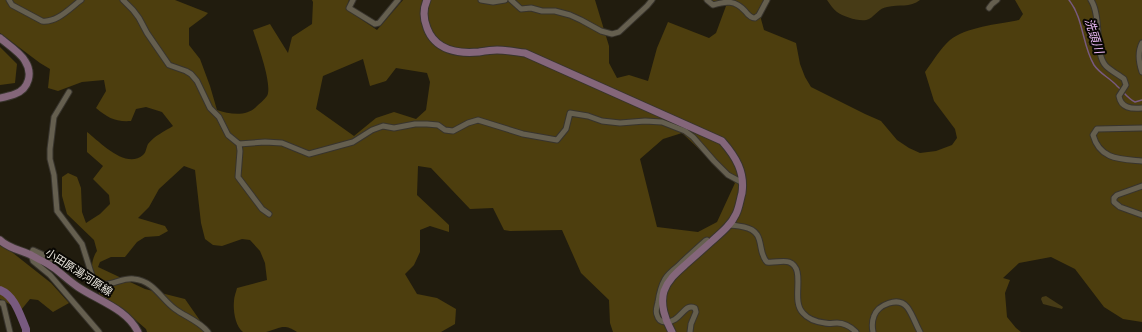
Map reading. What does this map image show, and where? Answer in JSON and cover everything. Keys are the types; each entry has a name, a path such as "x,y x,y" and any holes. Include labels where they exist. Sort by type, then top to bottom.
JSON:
{"street":[{"path":"9,0 12,5 46,21 59,17 81,0"},
{"path":"123,0 139,18 169,65 186,71 197,81 210,108 219,117 228,135 239,144 240,151 238,177 262,209 269,214"},
{"path":"353,0 349,8 375,24 379,22 398,0"},
{"path":"427,0 424,14 427,30 434,40 442,47 458,52 497,50 526,53 722,141 730,150 739,165 743,183 741,199 736,214 728,225 680,269 667,284 664,292 663,306 667,322 672,332"},
{"path":"481,0 494,2 505,0"},
{"path":"511,0 521,9 531,8 542,11 555,11 570,15 601,31 612,34 619,32 652,0"},
{"path":"707,0 713,4 725,2 736,4 750,17 755,18 759,15 767,0"},
{"path":"990,8 997,0"},
{"path":"1091,0 1094,7 1101,55 1107,67 1124,79 1126,85 1120,93 1120,100 1124,106 1129,108 1142,108"},
{"path":"0,38 26,61 29,76 28,82 20,91 16,94 0,98"},
{"path":"1142,44 1140,47 1139,58 1142,72"},
{"path":"69,92 54,117 50,159 54,175 58,211 82,244 94,282"},
{"path":"239,144 265,142 282,143 308,154 353,142 372,130 383,126 394,128 415,124 427,124 438,125 445,130 452,131 478,120 523,134 557,140 566,129 570,113 588,116 602,121 620,123 645,121 662,122 684,131 693,137 728,175 743,183"},
{"path":"1142,128 1098,129 1093,135 1097,146 1112,158 1142,161"},
{"path":"1142,186 1117,195 1114,198 1114,202 1120,207 1142,216"},
{"path":"728,225 749,229 756,233 759,237 764,257 767,262 788,262 792,264 795,268 799,284 797,300 798,307 808,318 826,324 839,322 848,325 856,332"},
{"name":"小田原湯河原線","path":"0,240 8,246 30,255 54,268 87,293 121,312 130,320 138,332"},
{"path":"99,332 50,275 33,261 30,255 33,250 71,268 94,282 107,285 133,279 144,281 150,284 175,309 200,324 208,332"},
{"path":"873,332 873,318 876,312 888,303 895,301 903,303 907,307 920,332"},
{"path":"0,303 2,303 10,332"},
{"path":"667,322 677,318 688,307 694,307 696,312 691,324 690,332"}],"shaded area":[{"path":"0,0 175,0 208,13 189,28 189,45 200,59 217,110 237,114 252,110 267,96 268,91 264,64 253,30 270,24 288,53 292,37 312,24 312,0 349,0 346,9 377,30 403,0 595,0 609,46 609,63 617,78 629,75 648,81 657,48 668,22 709,38 716,33 726,6 702,0 763,0 761,19 764,30 796,43 800,64 811,87 881,121 897,140 920,153 936,151 952,145 957,138 955,129 934,101 925,72 950,40 974,29 1019,20 1023,14 1015,0 1142,0 1142,322 1123,319 1104,307 1075,269 1051,257 1019,263 1003,278 1010,280 1005,293 1007,317 1021,332 613,332 610,323 609,300 581,273 562,230 504,230 493,208 470,209 431,168 418,166 417,195 449,225 449,232 430,226 420,230 420,252 414,265 405,274 417,294 437,298 456,309 455,324 441,332 297,332 293,329 285,327 266,332 243,332 236,322 234,313 234,299 237,288 267,280 265,263 260,251 250,240 242,239 222,246 213,245 205,239 201,223 195,170 184,166 159,189 149,207 138,218 165,226 168,231 159,236 145,237 137,242 125,257 111,257 100,262 98,267 145,289 185,299 208,332 147,332 146,329 124,310 99,294 99,287 92,273 94,256 97,251 94,240 67,214 62,196 62,177 68,173 77,177 81,188 82,212 86,223 100,214 110,204 109,195 93,179 103,166 87,152 87,132 106,148 121,157 136,159 144,154 148,144 153,139 173,126 162,112 146,107 136,109 131,121 112,119 104,114 96,108 106,91 104,80 82,82 58,91 48,88 50,69 0,33","holes":["363,59 370,86 386,81 396,68 427,73 430,82 426,110 416,119 394,112 376,118 354,136 316,109 323,76","682,133 735,183 717,222 698,232 657,227 640,159 663,139"]},
{"path":"827,0 920,0 908,5 884,8 869,19 862,20 853,19 840,14"},
{"path":"0,47 17,64 15,83 0,85"},
{"path":"0,244 51,283 69,303 53,312 38,300 30,299 21,310 0,299"},
{"path":"1046,296 1063,307 1062,309 1043,304 1041,299 1042,297"}],"waterway":[{"name":"洗頭川","path":"1069,0 1078,15 1087,49 1094,65 1130,99 1135,102 1142,100"},
{"path":"0,290 13,301 22,318 26,332"}]}
